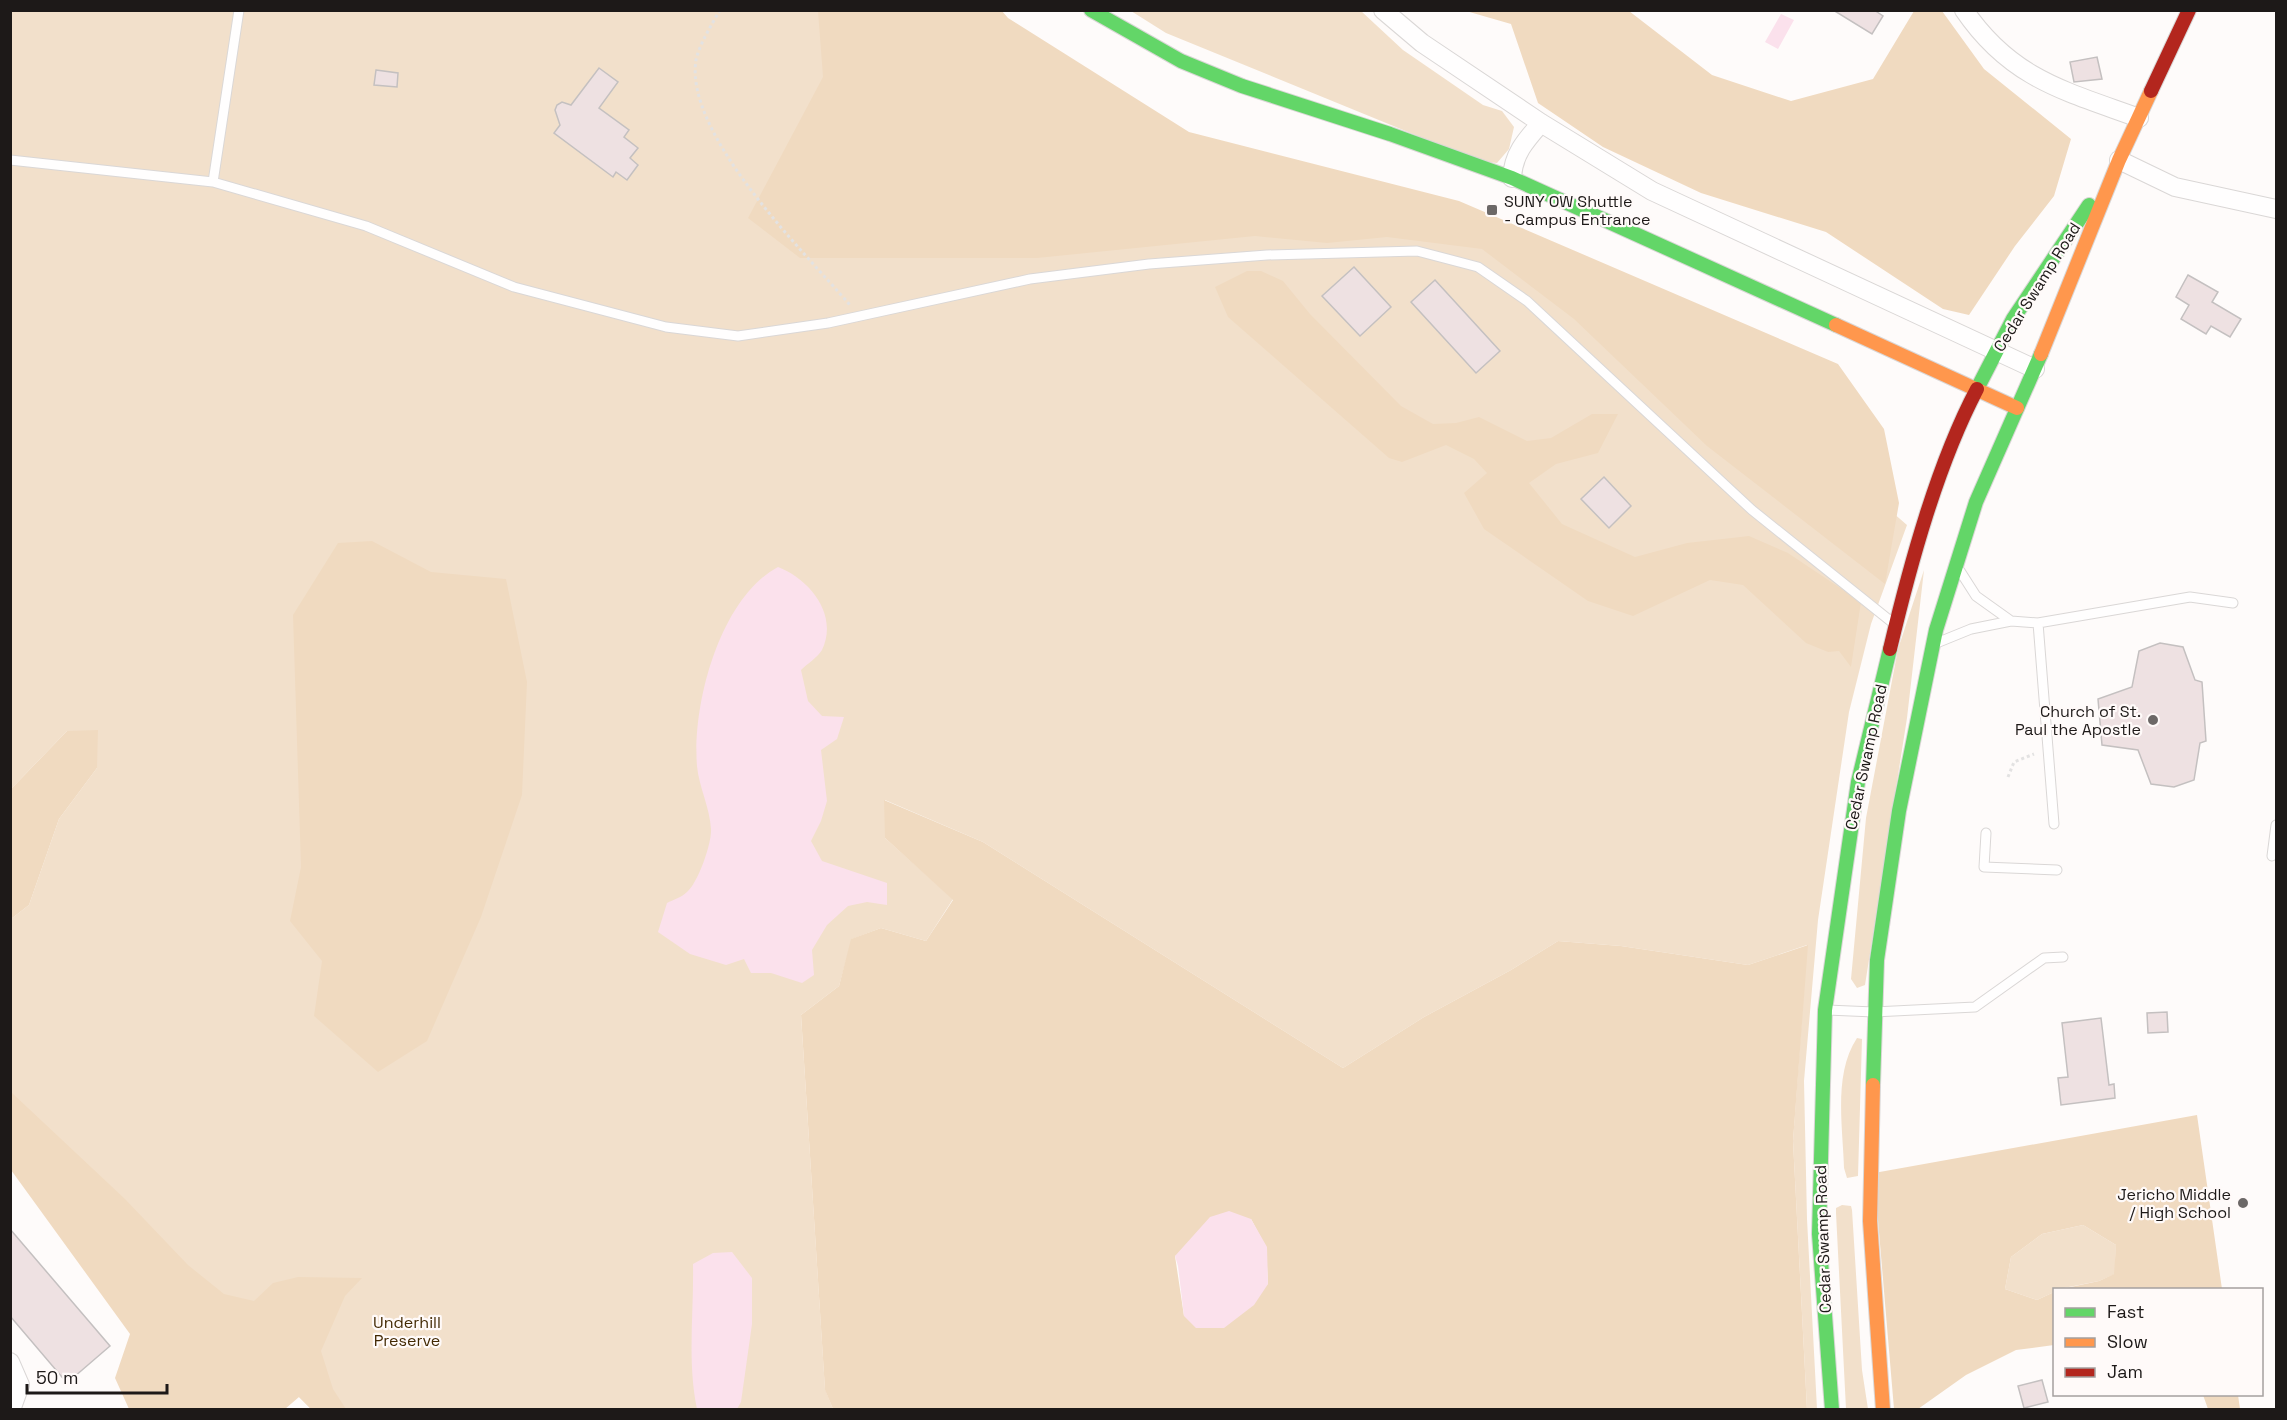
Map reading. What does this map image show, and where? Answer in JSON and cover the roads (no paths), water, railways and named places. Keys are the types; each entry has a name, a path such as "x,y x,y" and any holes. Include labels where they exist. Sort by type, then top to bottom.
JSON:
{"main road":[{"path":"1091,10 1181,61 1242,86 1390,134 1512,178 2017,408"},
{"name":"Cedar Swamp Road","path":"1883,1410 1870,1221 1877,960 1899,811 1934,644 1976,502 2035,369 2120,160 2189,10"},
{"name":"Cedar Swamp Road","path":"1832,1410 1819,1234 1825,1010 1858,782 1908,574 1961,419 2013,319 2120,160"}],"street":[{"path":"1383,10 1422,43 1541,123 1652,191 2035,369"},
{"path":"1964,10 1976,29 2000,54 2043,83 2139,118"},
{"path":"1512,178 1513,165 1521,146 1541,123"},
{"path":"2120,160 2175,187 2277,209"},
{"path":"10,1362 20,1384 11,1410"}],"lane":[{"path":"213,182 239,10"},
{"path":"10,160 213,182 366,226 514,287 666,327 738,336 859,316 1030,279 1149,264 1267,255 1417,251 1478,267 1527,301 1752,510 1896,625"},
{"path":"1956,566 1976,596 2011,621"},
{"path":"1934,644 1971,630 2011,621 2038,623 2190,597 2233,603"},
{"path":"2038,623 2054,824"},
{"path":"2272,856 2277,825"},
{"path":"1986,833 1984,867 2057,870"},
{"path":"1825,1010 1874,1012 1975,1007 2044,958 2063,957"}],"place":[{"name":"SUNY OW Shuttle - Campus Entrance","path":"1492,210"},
{"name":"Church of St. Paul the Apostle","path":"2153,720"},
{"name":"Jericho Middle / High School","path":"2243,1203"}],"park label":[{"name":"Underhill Preserve","path":"407,1331"}]}
